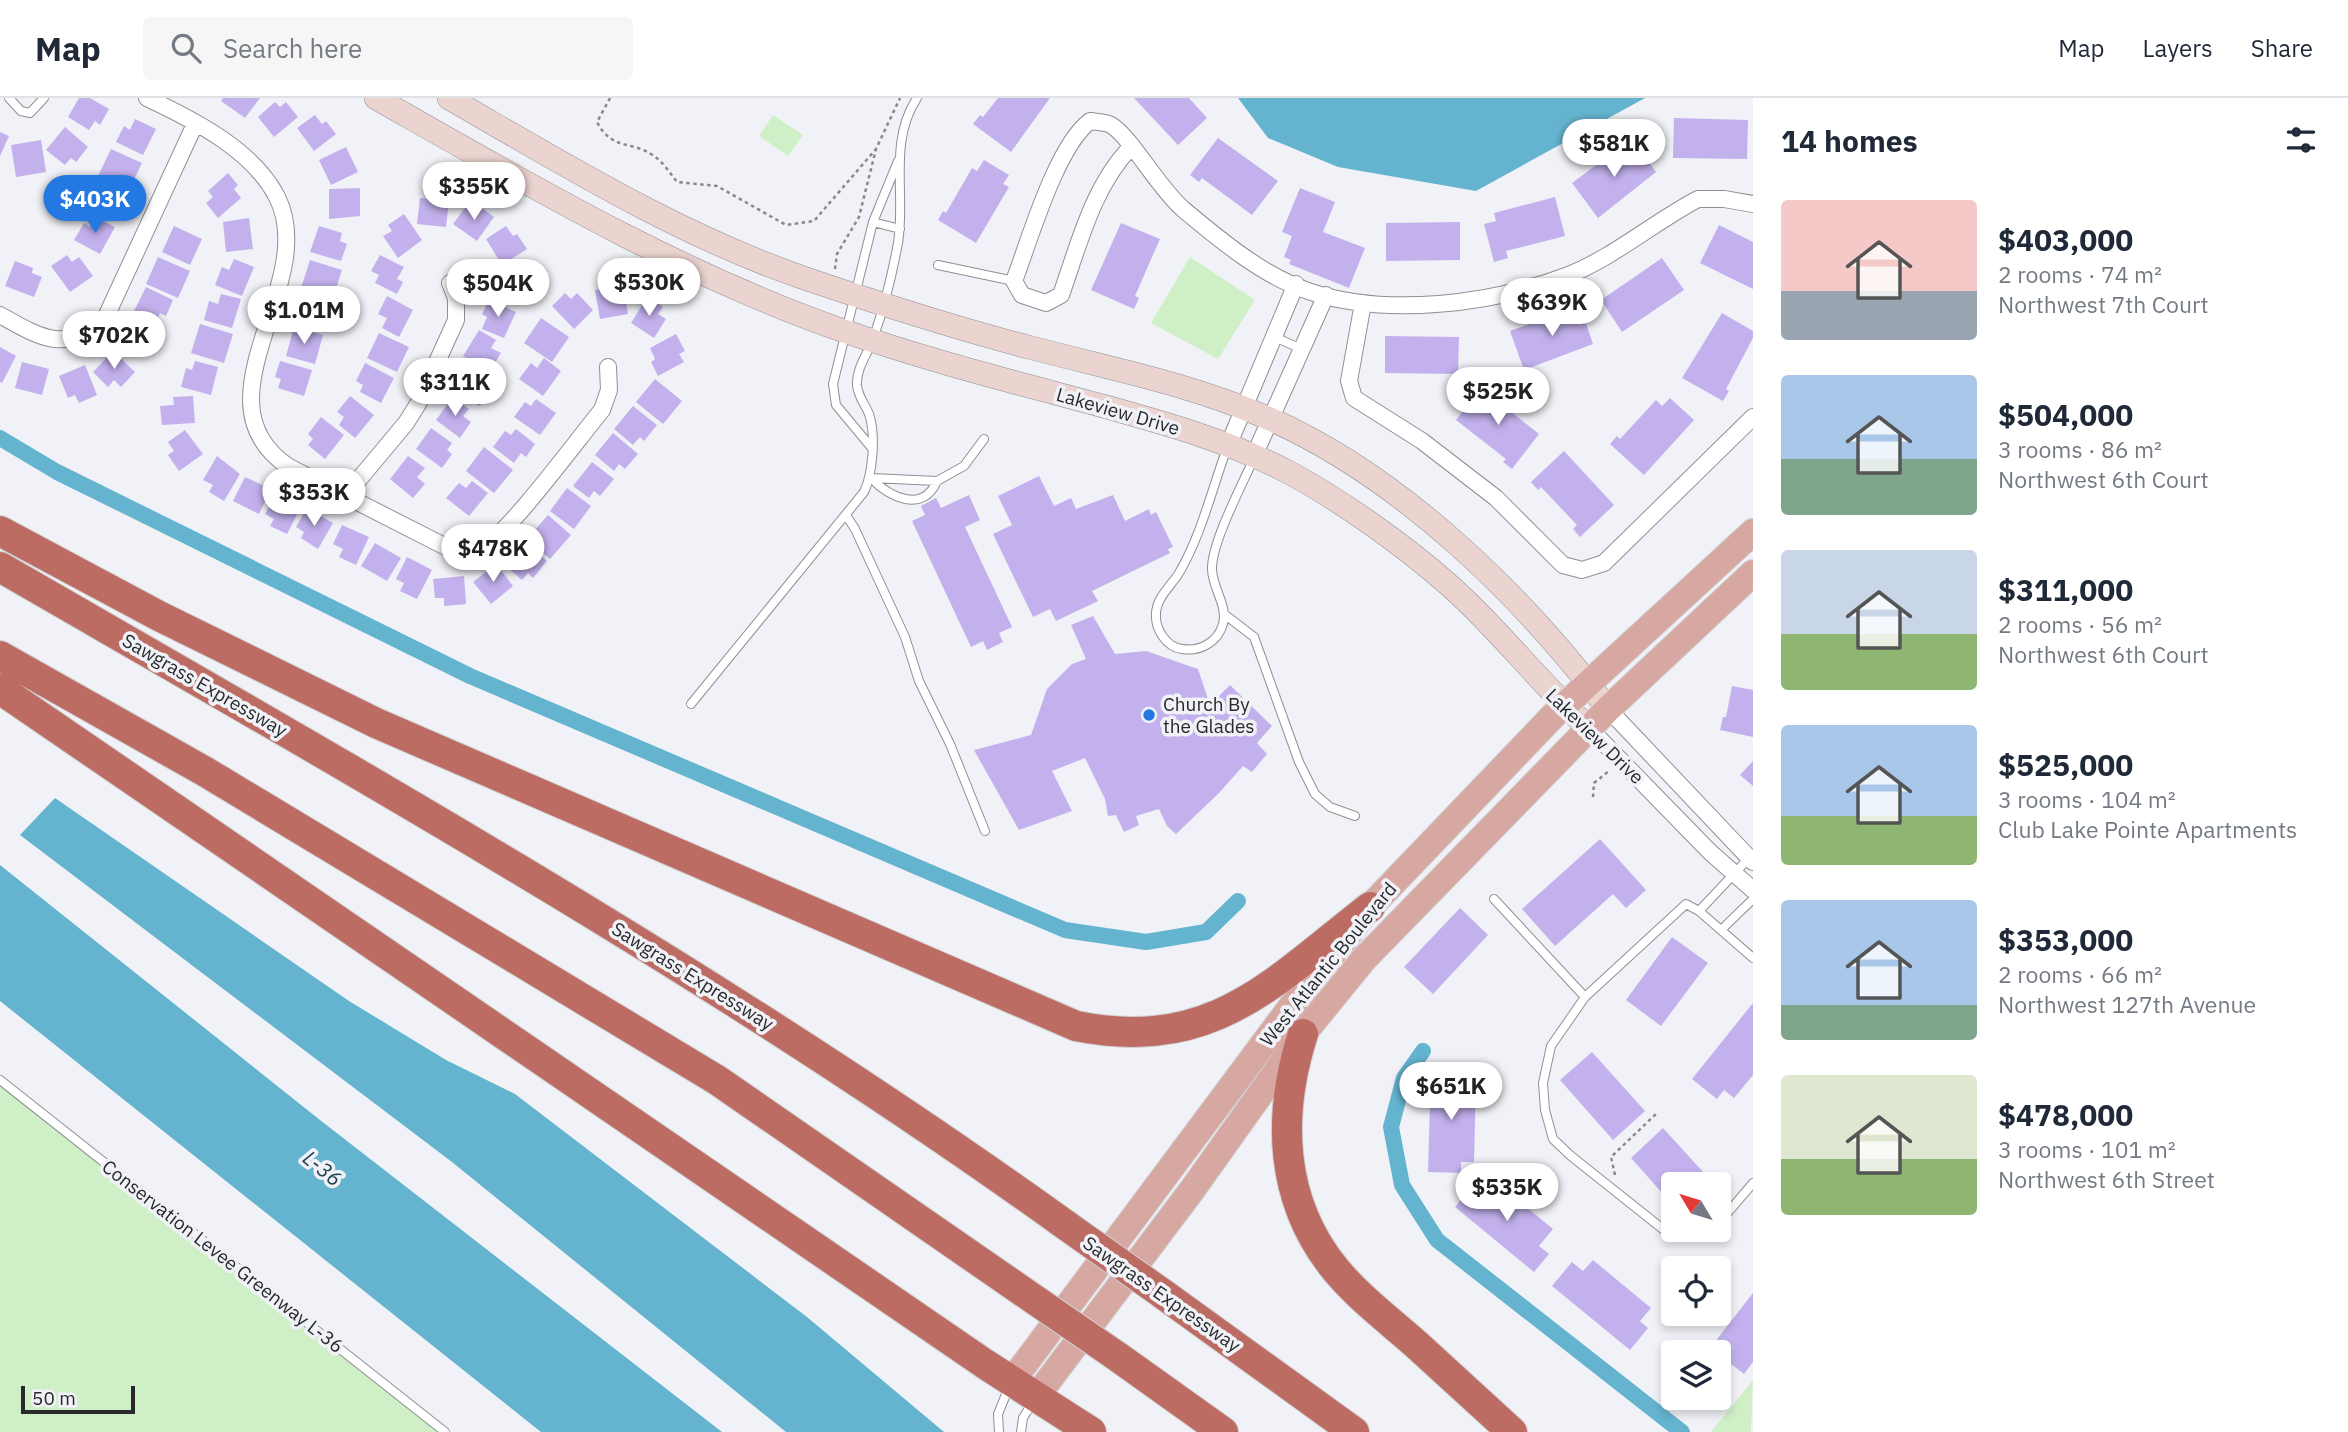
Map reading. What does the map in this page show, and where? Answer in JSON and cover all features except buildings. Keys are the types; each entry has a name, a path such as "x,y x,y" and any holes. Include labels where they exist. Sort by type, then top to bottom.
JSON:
{"highway":[{"path":"0,531 169,621 376,723 1076,1026 1119,1032 1160,1032 1218,1016 1261,993 1370,907"},
{"name":"Sawgrass Expressway","path":"0,567 492,850 767,1022 1067,1226 1354,1432"},
{"path":"0,656 204,771 717,1080 1223,1432"},
{"path":"0,689 1024,1389 1091,1432"},
{"path":"1303,1034 1287,1094 1287,1146 1295,1191 1311,1232 1322,1252 1356,1291 1512,1432"}],"main road":[{"name":"West Atlantic Boulevard","path":"1024,1389 1283,1017 1370,907 1564,706 1753,532"},
{"name":"West Atlantic Boulevard","path":"1024,1389 1153,1244 1303,1034 1364,959 1591,730 1608,709 1753,573"}],"street":[{"path":"148,98 195,124 251,162 278,198 285,218 285,249 279,287 253,378 252,421 272,456 448,548 467,549 487,544 507,525 603,410 609,390 608,368"},
{"name":"Lakeview Drive","path":"376,98 579,214 686,268 873,341 1172,425 1254,456 1292,474 1380,532 1450,586 1564,706 1753,890"},
{"path":"441,135 454,101"},
{"name":"Lakeview Drive","path":"454,101 598,184 682,226 797,275 1021,345 1189,389 1270,419 1348,461 1459,546 1500,584 1608,709 1751,860"},
{"path":"1131,146 1113,165 1097,199 1061,295 1046,303 1033,301 1022,295 1014,281 1075,133 1090,121 1110,125 1131,146 1166,194 1208,230 1258,265 1326,295 1363,303 1425,303 1489,297 1567,276 1698,199 1724,199 1753,204"},
{"path":"0,315 39,338 56,341 73,339 91,331 105,319 195,124"},
{"path":"345,496 406,423 418,404 456,320 456,298 450,283"},
{"path":"1228,446 1296,284"},
{"path":"1254,456 1326,295"},
{"path":"1363,303 1349,381 1354,398 1422,441 1496,498 1563,565 1582,570 1604,563 1753,417"}],"lane":[{"path":"9,98 12,105 30,113 38,108 44,98"},
{"path":"871,447 836,405 833,384 873,222 898,161 904,129 917,98"},
{"path":"691,704 846,515 871,478 872,427 857,385 859,369 873,341 885,304 900,229 898,161"},
{"path":"873,222 900,229"},
{"path":"938,265 1014,281"},
{"path":"1274,337 1302,349"},
{"path":"871,478 903,500 917,500 929,494 937,481 964,466 984,439"},
{"path":"1228,446 1188,555 1170,588 1160,599 1155,613 1157,627 1166,641 1181,649 1201,648 1214,640 1223,625 1224,614 1213,586 1212,565 1254,456"},
{"path":"871,478 937,481"},
{"path":"846,515 905,638 919,681 950,744 985,831"},
{"path":"1224,614 1254,637 1299,762 1315,794 1330,807 1355,816"},
{"path":"1699,911 1751,860"},
{"path":"1494,899 1585,997"},
{"path":"1721,930 1753,899"},
{"path":"1661,1228 1553,1139 1545,1110 1543,1083 1551,1046 1585,997 1686,904 1699,911 1753,958"},
{"name":"Conservation Levee Greenway L-36","path":"0,1080 445,1432"},
{"path":"1731,1209 1753,1183"},
{"path":"999,1432 998,1414 1024,1389"},
{"path":"1021,1432 1024,1389"}],"path":[{"path":"610,98 597,122 616,144 655,156 677,182 717,187 786,225 814,221 876,149"},
{"path":"835,272 837,254 859,217 876,149 900,98"},
{"path":"1593,797 1594,783 1609,771"},
{"path":"1616,1183 1611,1157 1657,1113"}],"green space":[{"path":"773,115 803,135 788,156 759,136"},
{"path":"1190,257 1255,300 1218,359 1151,323"},
{"path":"0,1080 445,1432 0,1432"},
{"path":"1753,1380 1751,1432 1711,1432"}],"water":[{"path":"1238,98 1645,98 1476,191 1338,167 1268,138"},
{"path":"55,798 349,1001 446,1060 515,1094 807,1317 944,1432 786,1432 452,1162 20,835"},
{"name":"L-36","path":"0,865 320,1120 722,1432 541,1432 0,1001"}],"waterway":[{"path":"0,438 57,472 470,676 1065,930 1146,942 1206,932 1238,901"},
{"path":"1423,1051 1404,1078 1391,1127 1402,1185 1437,1240 1682,1432"}],"place":[{"name":"Church By the Glades","path":"1149,715"}]}
